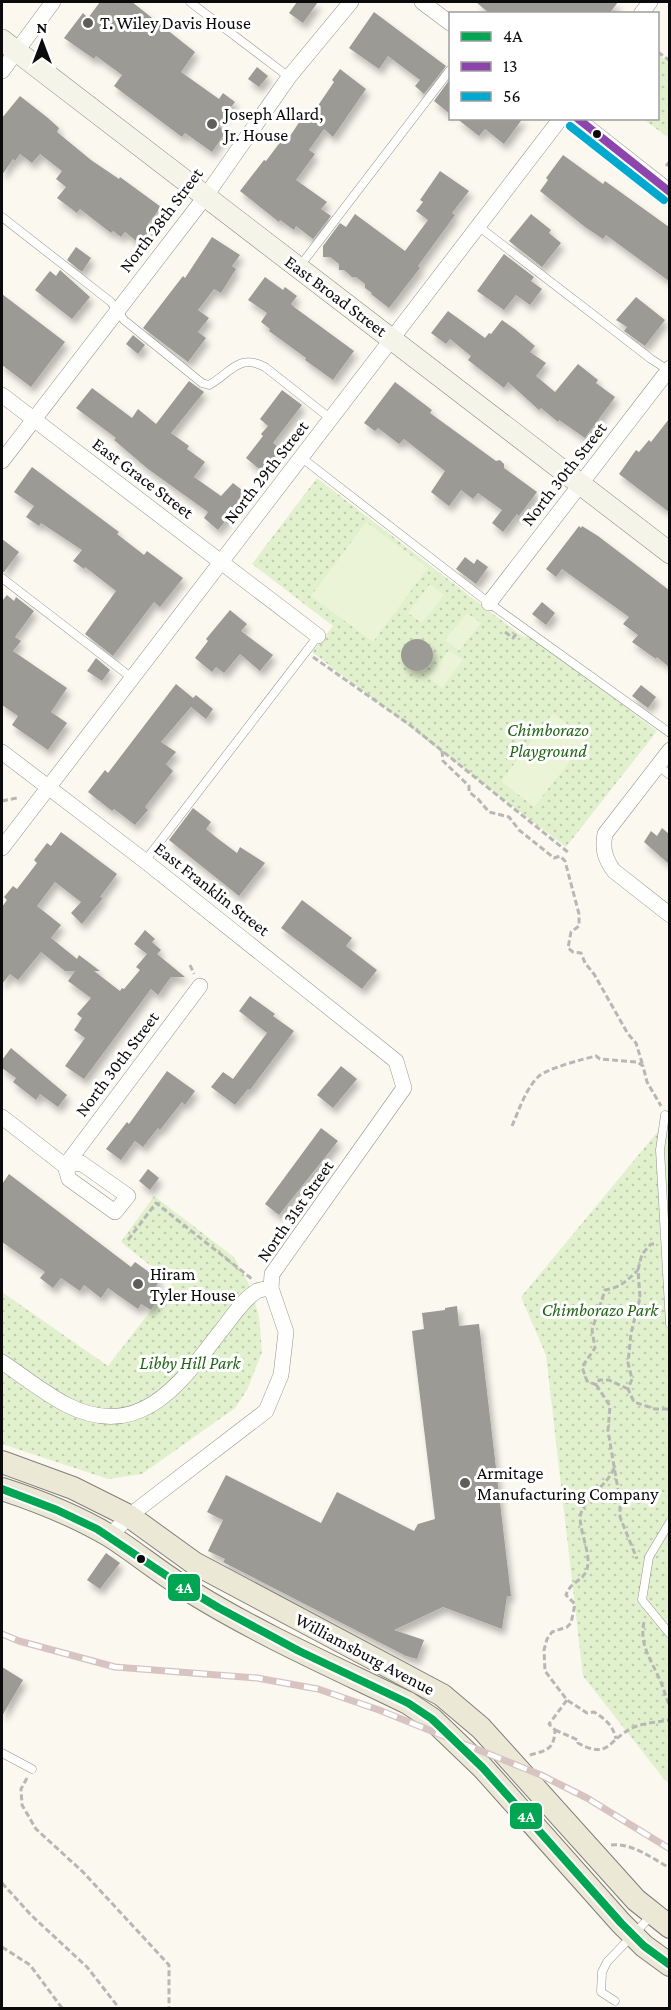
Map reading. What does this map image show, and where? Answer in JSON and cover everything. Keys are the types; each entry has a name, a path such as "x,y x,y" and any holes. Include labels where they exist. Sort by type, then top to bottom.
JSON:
{"main road":[{"name":"East Broad Street","path":"9,45 669,554"},
{"name":"Williamsburg Avenue","path":"2,1462 73,1488 129,1516 290,1630 432,1719 483,1768 633,1935 669,1965"},
{"name":"Williamsburg Avenue","path":"2,1488 44,1504 110,1536 192,1593 230,1615 290,1630 442,1695 481,1728 609,1872 636,1900 661,1921"}],"street":[{"path":"2,71 9,45 53,2"},
{"name":"North 28th Street","path":"2,461 205,197 289,77 351,2"},
{"path":"422,2 449,22"},
{"name":"North 29th Street","path":"2,848 559,120"},
{"path":"579,120 669,192"},
{"name":"North 30th Street","path":"489,603 669,369"},
{"name":"East Grace Street","path":"2,395 318,636"},
{"path":"669,750 664,770 605,834 603,845 604,854 614,871 669,915"},
{"name":"East Franklin Street","path":"2,752 145,861 396,1060"},
{"name":"North 30th Street","path":"2,1117 65,1166 200,986"},
{"name":"North 31st Street","path":"110,1536 129,1516 266,1411 281,1375 286,1332 264,1289 272,1274 404,1088 396,1060"},
{"path":"2,1362 68,1405 93,1414 118,1417 147,1408 163,1398 190,1371 239,1309 264,1289"}],"lane":[{"path":"190,2 289,77"},
{"path":"298,268 449,71"},
{"path":"2,217 111,302 124,320 202,383 209,385 240,362 257,363 331,419"},
{"path":"478,226 651,359 669,369"},
{"path":"302,458 489,603 669,733"},
{"path":"2,578 132,678"},
{"path":"145,861 318,636"},
{"path":"665,1115 660,1150 669,1324"},
{"path":"669,1522 649,1557 642,1600 669,1634"},
{"path":"2,1752 32,1769"},
{"path":"615,2001 598,1996 602,1972 607,1962 633,1935 661,1921"}],"path":[{"path":"666,166 669,161"},
{"path":"311,656 410,725 569,853"},
{"path":"442,751 443,761 469,786 469,792 489,812 509,817 519,830 545,851 554,858 560,856 565,861 579,914 579,926 571,932 568,948 573,952 582,953 585,963 594,974 628,1035 636,1043 648,1082 665,1115"},
{"path":"2,801 16,798"},
{"path":"236,911 265,933"},
{"path":"512,1126 534,1083 540,1076 558,1067 596,1056 600,1059 637,1062 643,1065"},
{"path":"128,1240 156,1203 264,1289"},
{"path":"628,1389 632,1379 628,1363 631,1333 640,1298 638,1270 642,1254 651,1244 666,1243"},
{"path":"638,1270 627,1282 614,1289 605,1290 592,1330 595,1348 582,1367 587,1381 597,1386 609,1406 608,1431 620,1501 620,1517 635,1555 646,1573"},
{"path":"597,1386 599,1380 609,1380 628,1389 634,1402 655,1409 669,1409"},
{"path":"614,1468 609,1479 585,1504 579,1516 589,1564 585,1576 568,1587 566,1595 575,1604 571,1623 567,1627 552,1632 543,1650 545,1671 567,1700 587,1713 594,1712 604,1718 614,1728 616,1739"},
{"path":"648,1607 641,1634 649,1662 660,1681 669,1707"},
{"path":"567,1700 549,1724 555,1730 578,1740 578,1743 591,1750 607,1748 633,1727 669,1720"},
{"path":"522,1757 549,1749 555,1741 555,1730"},
{"path":"32,1769 21,1789 22,1805 36,1829 83,1872 170,1965 169,2008"},
{"path":"604,1845 618,1844 642,1853 669,1869"},
{"path":"2,1883 87,1968 119,2008"},
{"path":"2,1947 30,1965 62,2008"}],"green space":[{"path":"659,55 669,63 669,138 644,120 659,120"},
{"name":"Chimborazo Playground","path":"317,478 523,637 531,635 657,731 566,847 312,652 333,626 252,564"},
{"path":"366,522 428,568 373,642 311,596"},
{"path":"430,584 444,595 422,623 408,613"},
{"path":"467,613 481,623 459,651 445,640"},
{"path":"449,650 463,660 442,688 428,677"},
{"path":"553,713 587,739 534,807 501,781"},
{"name":"Chimborazo Park","path":"669,1118 669,1783 583,1676 546,1355 521,1297"},
{"name":"Libby Hill Park","path":"154,1196 234,1257 249,1284 259,1316 262,1352 247,1390 235,1408 142,1474 108,1479 2,1444 2,1292 108,1366 172,1283 121,1242"}],"building":[{"path":"100,2 132,2 195,52 181,72 219,99 223,93 235,102 217,125 226,132 212,152 185,133 182,137 114,86 122,75 96,56 94,59 64,38 83,13 88,18"},
{"path":"297,2 318,2 303,23 289,13"},
{"path":"476,2 618,2 610,12 488,12"},
{"path":"374,12 446,66 424,94 415,86 420,80 388,56 379,69 349,48"},
{"path":"257,67 268,76 259,87 248,79"},
{"path":"340,69 366,89 333,137 324,129 309,150 315,154 296,180 327,202 321,209 331,216 313,239 296,226 294,230 280,220 279,222 240,191 287,133 290,136 302,118 306,121 334,82 332,80"},
{"path":"449,80 449,113 434,101"},
{"path":"20,96 48,118 59,128 57,132 91,160 119,179 120,177 161,207 148,224 153,227 140,244 125,232 121,237 113,231 111,233 80,209 77,213 57,198 66,187 56,179 62,171 40,154 32,163 20,154 15,161 13,159 2,175 2,118"},
{"path":"459,120 522,120 504,144 485,129 479,136"},
{"path":"563,155 603,184 605,181 669,227 669,281 606,235 603,239 585,227 540,191 548,180 546,178"},
{"path":"440,171 469,191 452,213 455,215 418,266 420,268 389,308 371,294 365,288 365,284 356,277 352,277 344,270 339,270 339,264 330,257 323,257 323,246 340,223 346,227 355,214 405,251 428,220 416,211 423,202 420,200"},
{"path":"531,214 551,230 549,233 561,243 542,267 509,241"},
{"path":"212,237 240,255 232,266 236,269 221,293 214,289 198,310 209,318 198,332 206,338 188,362 143,328 183,276 185,278"},
{"path":"76,247 91,258 82,272 67,260"},
{"path":"504,254 534,277 531,281 542,289 530,305 516,295 504,310 477,291"},
{"path":"60,270 90,297 72,319 35,290 50,271 56,276"},
{"path":"265,277 283,290 285,287 297,296 291,304 294,307 354,351 333,380 269,331 270,329 261,322 267,313 248,300"},
{"path":"2,294 65,342 31,387 2,365"},
{"path":"636,297 665,320 645,346 624,331 627,327 616,320"},
{"path":"448,311 485,338 502,320 516,330 535,346 530,352 546,363 536,376 555,392 578,364 598,380 596,383 615,397 585,438 559,420 558,422 541,408 539,410 508,382 504,388 468,360 471,356 450,339 446,344 431,333"},
{"path":"133,335 145,345 138,354 126,344"},
{"path":"189,381 204,392 171,433 205,462 194,477 221,496 233,483 247,494 218,530 204,518 208,512 148,469 114,440 116,438 76,408 92,388 132,418 138,409 156,424"},
{"path":"395,382 432,410 430,413 496,461 500,460 504,468 537,492 519,516 517,514 503,532 492,523 502,510 478,493 473,499 461,490 449,506 431,492 445,471 404,439 399,444 378,428 375,431 364,423"},
{"path":"282,390 302,405 273,443 281,449 263,472 246,458 268,426 260,419"},
{"path":"669,419 669,512 619,474 636,450 639,452 649,440 651,442"},
{"path":"32,467 119,532 117,534 144,555 147,551 183,578 160,607 154,602 113,656 85,634 116,591 85,567 84,569 73,561 82,550 41,523 39,526 26,517 34,506 14,492"},
{"path":"579,526 598,536 669,590 669,667 632,642 638,635 623,624 629,617 562,569 556,577 546,569"},
{"path":"2,539 19,552 4,572 2,572"},
{"path":"465,557 474,564 477,559 488,567 476,584 456,569"},
{"path":"7,595 14,601 16,597 34,611 15,637 21,641 13,651 67,688 51,712 67,723 48,750 12,725 18,716 2,705 2,601"},
{"path":"542,602 555,613 546,625 532,614"},
{"path":"230,610 247,624 241,631 273,655 260,671 240,654 224,673 216,667 212,672 195,658 208,641 206,639"},
{"path":"417,639 428,644 433,655 428,666 417,671 406,666 401,655 406,644"},
{"path":"96,658 110,670 102,681 87,671"},
{"path":"176,684 193,698 196,695 213,709 206,719 191,707 161,742 176,752 166,764 173,771 145,807 148,810 135,825 88,792 105,770 108,773"},
{"path":"641,685 656,697 648,708 632,696"},
{"path":"193,808 211,822 206,829 217,838 237,853 240,847 265,863 239,896 169,840"},
{"path":"662,828 669,834 669,864 644,842 651,831 657,836"},
{"path":"61,832 117,874 100,897 103,898 82,924 71,913 81,902 55,882 37,906 61,925 51,938 77,959 79,955 100,971 94,971 120,991 140,970 136,967 147,954 134,944 145,930 155,939 152,942 161,950 157,954 185,977 171,977 158,995 151,989 84,1079 65,1066 85,1038 74,1030 82,1018 77,1014 91,998 68,981 75,971 65,971 41,952 18,980 10,974 2,984 2,907 7,900 4,897 13,886 17,889 37,863 34,860 47,843 51,846"},
{"path":"302,900 352,938 346,946 377,970 362,989 281,928"},
{"path":"250,996 294,1031 250,1090 248,1089 235,1105 211,1087 223,1072 233,1079 267,1033 239,1011"},
{"path":"11,1048 67,1095 58,1107 40,1094 36,1100 13,1082 16,1078 2,1068 2,1060"},
{"path":"341,1066 357,1079 333,1108 317,1095"},
{"path":"167,1071 195,1091 185,1105 182,1102 143,1147 135,1141 121,1160 106,1149 127,1122 129,1124"},
{"path":"321,1128 338,1141 279,1215 265,1204"},
{"path":"148,1169 159,1178 150,1190 139,1181"},
{"path":"9,1174 131,1267 135,1262 160,1280 154,1289 162,1294 151,1310 141,1304 138,1309 108,1288 101,1298 84,1285 80,1291 61,1278 53,1288 40,1278 45,1272 2,1242 2,1184"},
{"name":"Armitage Manufacturing Company","path":"457,1306 459,1326 479,1324 511,1596 507,1596 502,1629 443,1607 394,1630 424,1640 417,1659 406,1656 223,1562 225,1559 208,1551 223,1520 207,1512 226,1475 321,1523 337,1492 414,1531 418,1524 435,1519 412,1331 424,1329 422,1313"},
{"path":"106,1553 120,1563 100,1589 87,1580"},
{"path":"2,1667 23,1680 2,1716"}],"railway":[{"path":"2,1634 19,1641 115,1667 257,1678 318,1689 379,1710 541,1775 587,1798 670,1849"}],"transit line":[{"name":"13","path":"580,120 670,192"},
{"name":"56","path":"570,126 664,200"},
{"name":"4A","path":"2,1489 57,1510 97,1529 219,1608 299,1651 408,1703 432,1719 483,1768 621,1923 644,1946 670,1965"}],"place":[{"name":"T. Wiley Davis House","path":"88,23"},
{"name":"Joseph Allard, Jr. House","path":"212,124"},
{"name":"Hiram Tyler House","path":"138,1284"},
{"name":"Armitage Manufacturing Company","path":"465,1483"}]}
